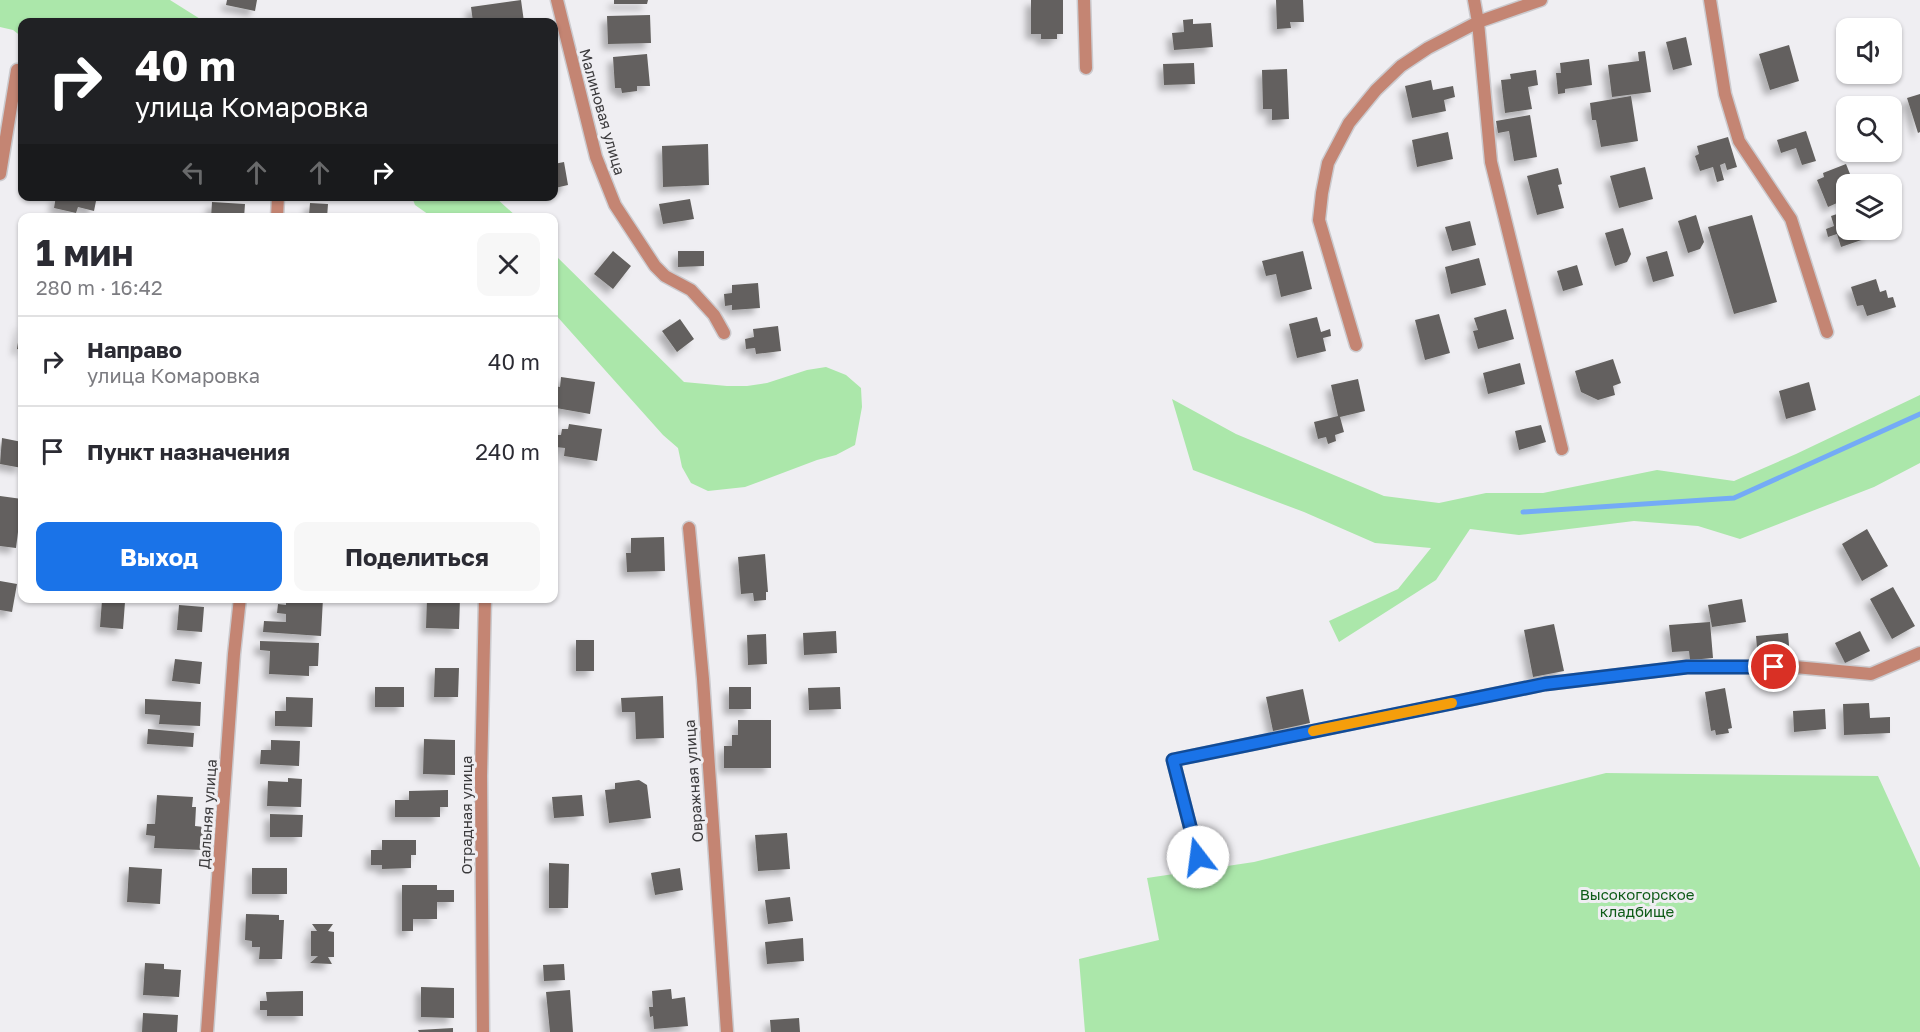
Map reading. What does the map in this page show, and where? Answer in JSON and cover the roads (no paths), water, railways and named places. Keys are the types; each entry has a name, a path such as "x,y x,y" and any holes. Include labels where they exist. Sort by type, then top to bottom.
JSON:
{"street":[{"name":"Малиновая улица","path":"557,0 596,157 615,205 655,266 665,276 691,290 714,315 724,333"},
{"path":"1084,0 1086,68"},
{"path":"1474,0 1491,162 1562,449"},
{"path":"1356,345 1319,220 1328,163 1349,123 1376,90 1410,60 1428,48 1478,22 1541,0"},
{"path":"1710,0 1725,94 1739,141 1791,219 1827,332"},
{"path":"0,174 17,70"},
{"name":"Овражная улица","path":"689,528 703,680 727,1032"},
{"name":"Дальняя улица","path":"207,1032 239,603"},
{"name":"Отрадная улица","path":"483,1032 481,776 485,603"},
{"path":"1198,857 1173,760 1545,684 1687,667 1795,667 1871,674 1920,653"}],"waterway":[{"path":"1523,512 1734,498 1920,414"}],"park label":[{"name":"Высокогорское кладбище","path":"1637,904"}]}
